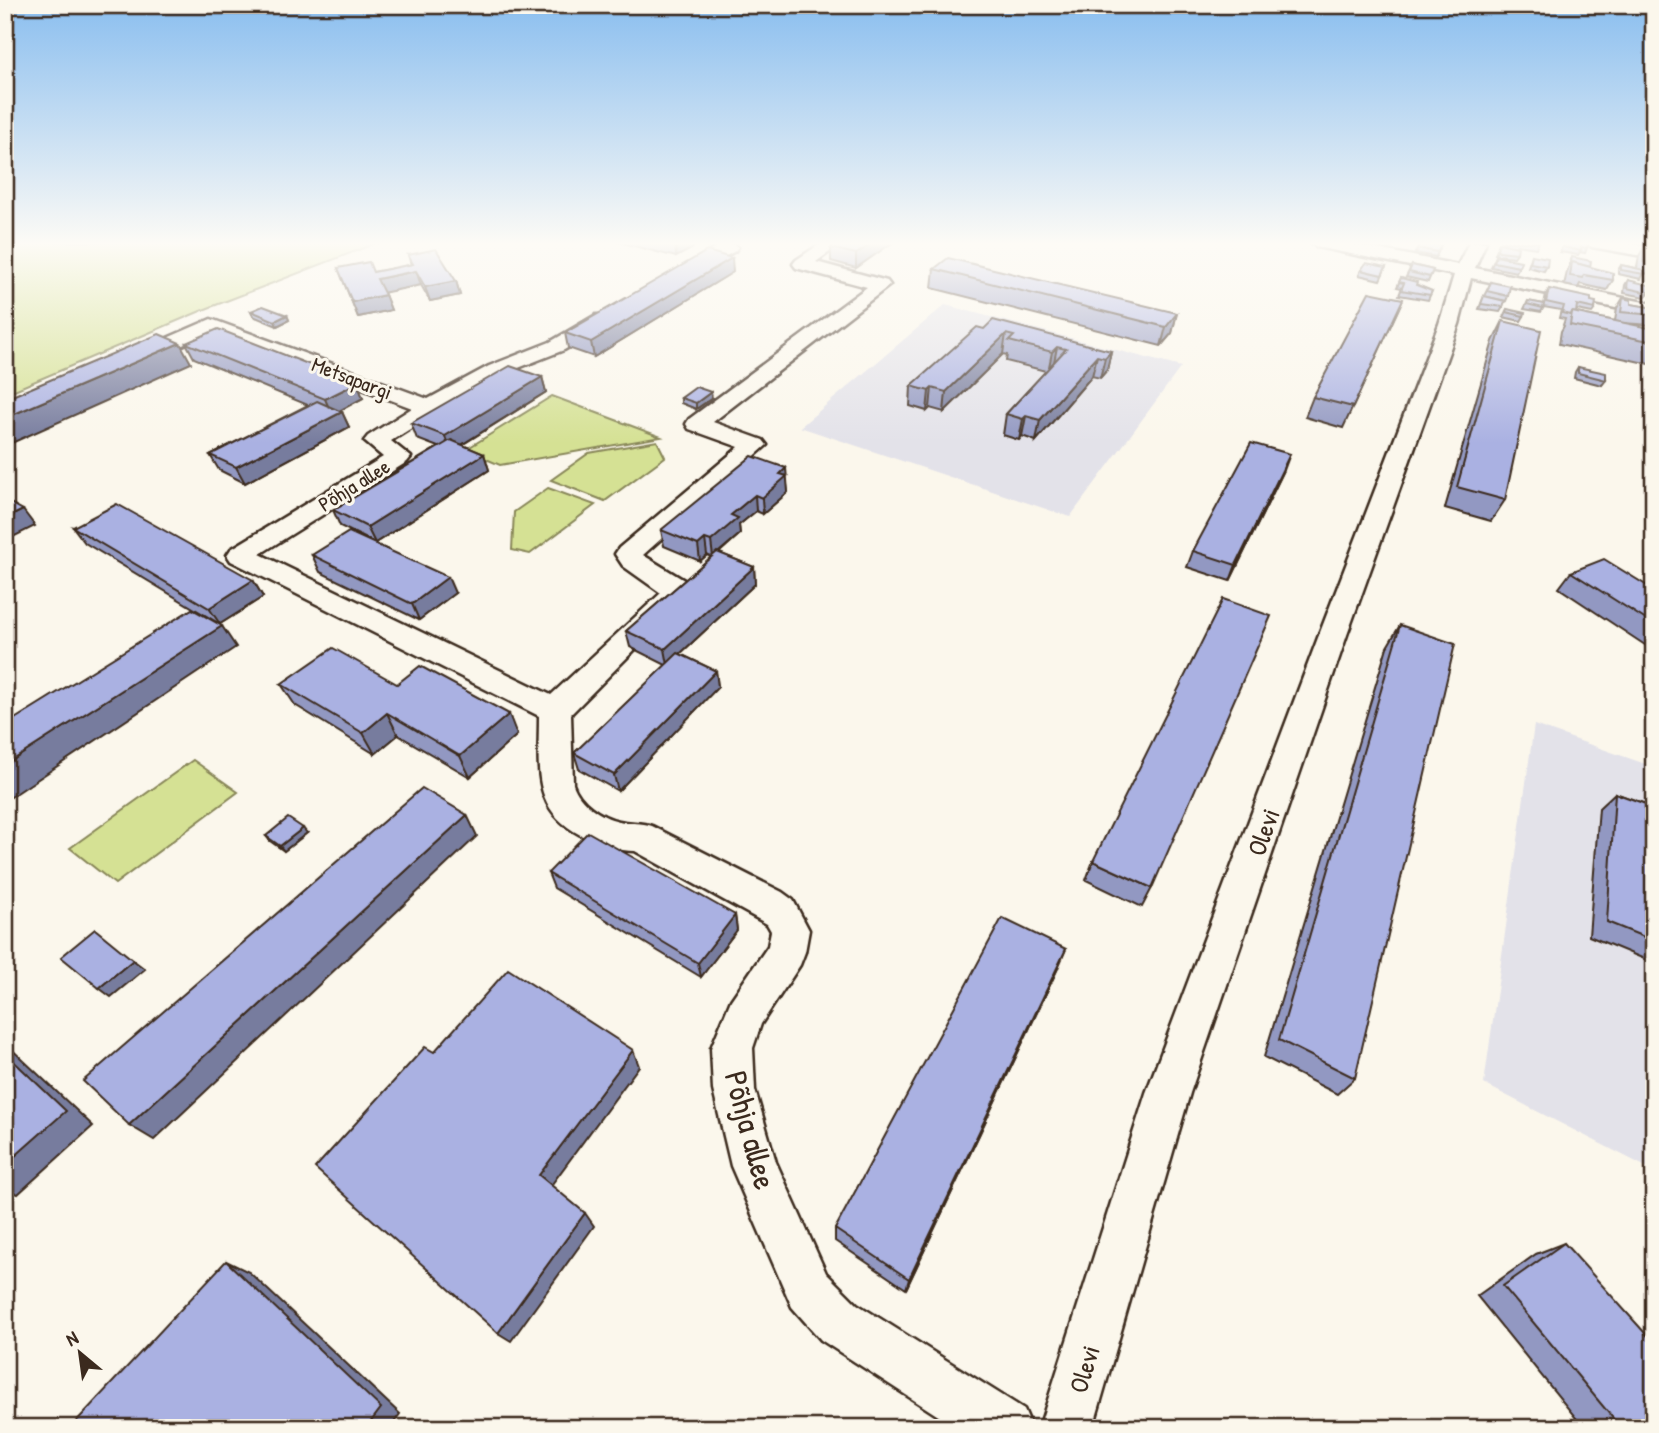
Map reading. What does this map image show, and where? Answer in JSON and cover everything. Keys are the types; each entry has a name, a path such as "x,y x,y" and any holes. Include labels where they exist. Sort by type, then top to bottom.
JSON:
{"street":[{"name":"Põhja allee","path":"620,309 557,346 496,370 429,407 376,442 399,457 240,555 555,710 556,784 562,802 585,821 618,836 640,835 780,912 790,930 786,952 745,1014 732,1048 733,1079 754,1166 809,1290 839,1322 1005,1428"},
{"path":"555,710 676,595 674,586 632,560 628,554 755,444 696,424 849,309"},
{"name":"Olevi","path":"1066,1428 1168,1093 1454,309"},
{"name":"Metsapargi","path":"115,367 211,325 429,407"}],"shaded area":[{"path":"940,309 960,309 1181,367 1070,517 800,427"},
{"path":"1534,725 1654,767 1654,1171 1484,1084"}],"green space":[{"path":"5,309 206,309 203,310 5,394"},
{"path":"552,396 661,437 500,465 465,450"},
{"path":"657,441 665,457 605,501 551,480 589,453"},
{"path":"548,488 595,505 530,554 512,550 514,512"},
{"path":"193,760 238,792 115,884 70,848"}],"building":[{"path":"271,309 287,315 275,321 251,311"},
{"path":"607,309 647,309 591,342 565,333"},
{"path":"1093,309 1160,309 1177,313 1166,327"},
{"path":"1360,309 1398,309 1353,407 1313,397"},
{"path":"1507,309 1525,313 1524,316 1506,312"},
{"path":"1563,309 1577,309 1576,313 1572,312 1571,315 1562,313"},
{"path":"1621,309 1654,309 1654,315 1621,312"},
{"path":"1572,312 1654,329 1654,342 1570,325"},
{"path":"993,320 1111,351 1105,358 1097,356 1040,420 1006,414 1066,349 1057,347 1052,352 1009,341 1014,336 1006,334 946,392 911,386 977,327 984,329"},
{"path":"1503,321 1541,330 1505,500 1457,487"},
{"path":"218,329 357,383 325,399 186,343"},
{"path":"159,334 180,343 5,418 5,399"},
{"path":"510,366 542,377 445,436 411,423"},
{"path":"1578,367 1606,373 1606,380 1578,373"},
{"path":"696,387 711,392 696,403 681,398"},
{"path":"317,401 342,412 236,467 210,455"},
{"path":"451,440 484,454 367,527 333,510"},
{"path":"1251,443 1290,454 1236,565 1193,551"},
{"path":"752,456 786,468 780,474 787,476 762,498 755,495 731,515 738,518 711,541 705,539 698,545 661,530"},
{"path":"5,500 23,510 5,519"},
{"path":"117,504 253,580 209,608 73,527"},
{"path":"349,532 448,577 412,604 312,555"},
{"path":"717,552 754,567 665,649 626,631"},
{"path":"1604,559 1654,590 1654,625 1571,572"},
{"path":"1223,599 1271,616 1152,888 1093,861"},
{"path":"192,609 222,626 5,765 5,725"},
{"path":"1400,625 1455,644 1355,1078 1279,1040"},
{"path":"333,648 397,684 420,666 509,714 460,756 387,713 363,733 281,684"},
{"path":"678,653 716,671 614,775 574,753"},
{"path":"422,788 467,815 129,1125 83,1081"},
{"path":"1615,793 1654,807 1654,941 1607,922"},
{"path":"288,818 303,828 280,846 266,836"},
{"path":"588,832 735,915 698,963 548,873"},
{"path":"1002,918 1066,949 909,1279 835,1229"},
{"path":"95,929 133,960 99,988 61,957"},
{"path":"508,969 633,1050 539,1175 585,1213 498,1333 315,1168 425,1047 434,1052"},
{"path":"5,1053 66,1111 5,1165"},
{"path":"1564,1243 1654,1343 1654,1428 1621,1428 1503,1286"},
{"path":"226,1261 381,1408 366,1428 70,1428"}]}
